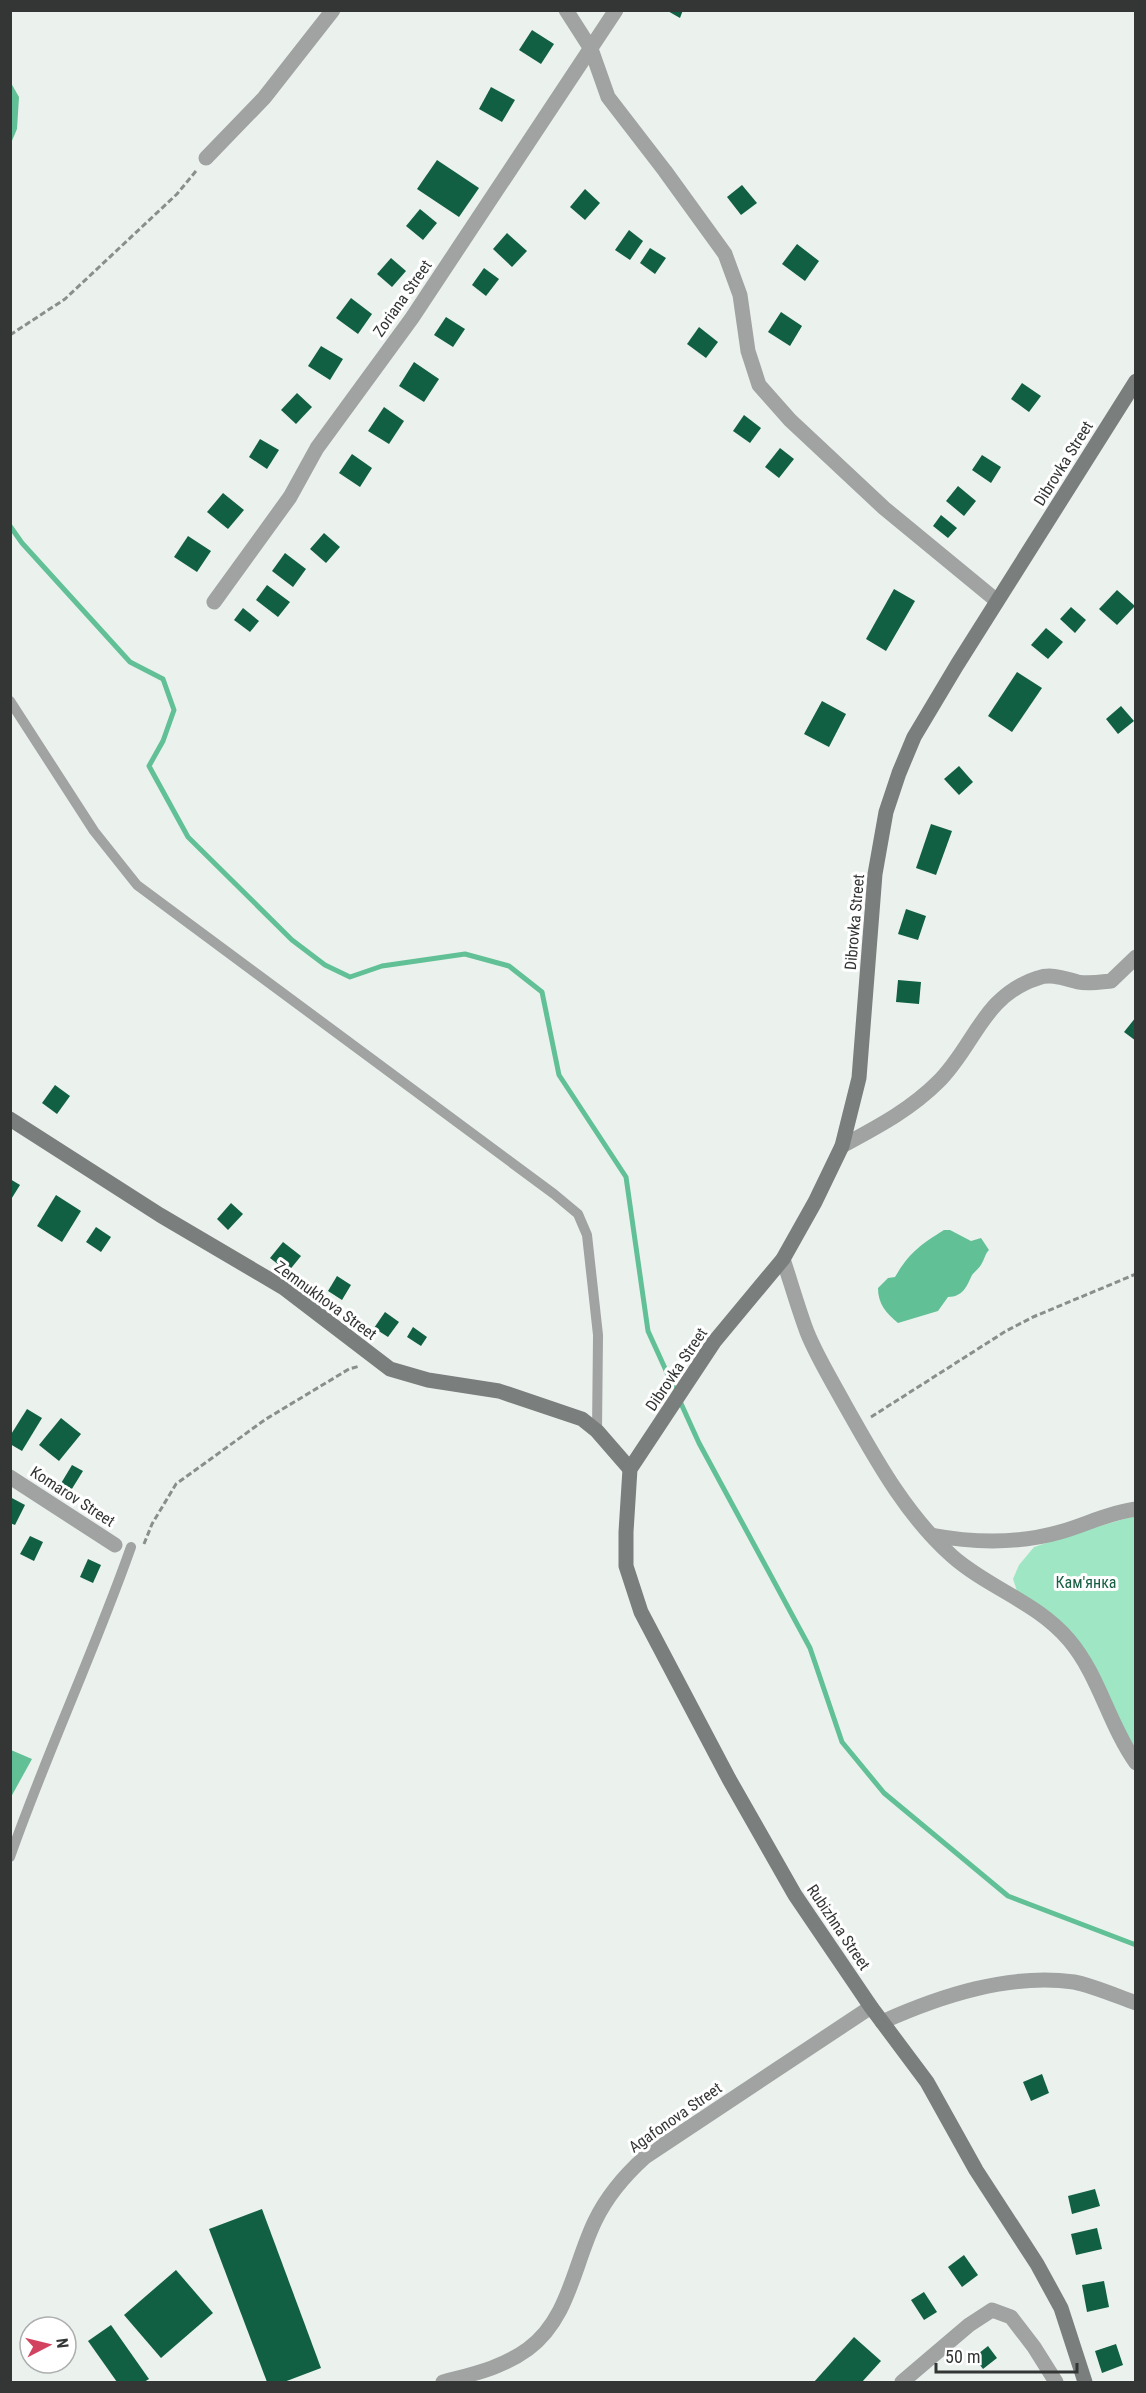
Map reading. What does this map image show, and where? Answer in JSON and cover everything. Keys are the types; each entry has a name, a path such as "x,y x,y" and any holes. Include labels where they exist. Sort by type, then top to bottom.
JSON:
{"street":[{"path":"206,158 264,98 333,10"},
{"path":"566,10 591,49 608,97 725,254 740,295 748,351 759,385 790,420 884,508 997,601"},
{"name":"Zoriana Street","path":"214,602 290,497 317,448 412,318 616,10"},
{"name":"Dibrovka Street","path":"630,1469 714,1342 783,1259 815,1202 842,1146 859,1078 875,874 886,812 899,773 914,737 1136,381"},
{"path":"842,1146 891,1120 917,1102 940,1080 986,1015 1004,997 1021,985 1041,977 1065,977 1080,982 1111,981 1136,957"},
{"name":"Zemnukhova Street","path":"10,1119 160,1215 284,1288 390,1369 428,1380 499,1392 548,1406 582,1419 597,1431 630,1469"},
{"path":"783,1259 808,1334 887,1478 931,1535 952,1556 979,1577 1036,1610 1068,1638 1079,1652 1108,1713 1136,1763"},
{"name":"Rubizhna Street","path":"630,1469 626,1566 641,1611 729,1779 795,1895 871,2007 927,2082 976,2170 1037,2264 1061,2308 1085,2382"},
{"name":"Komarov Street","path":"10,1477 115,1545"},
{"path":"931,1535 962,1541 1011,1540 1057,1533 1136,1509"},
{"path":"882,2022 918,2006 949,1996 1013,1982 1050,1980 1077,1983 1136,2003"},
{"name":"Agafonova Street","path":"443,2382 492,2369 529,2348 548,2328 567,2297 594,2223 608,2198 624,2176 645,2157 871,2007"},
{"path":"902,2382 969,2325 992,2310 1011,2317 1034,2347 1056,2382"}],"lane":[{"path":"10,701 94,831 137,885 578,1214 588,1235 598,1335 597,1431"},
{"path":"10,1857 59,1729 134,1550 115,1545"}],"path":[{"path":"10,335 65,299 177,194 206,158"},
{"path":"856,1425 897,1402 1006,1331 1033,1317 1136,1274"},
{"path":"134,1550 141,1552 153,1524 176,1484 266,1419 340,1374 349,1369 380,1362"}],"green space":[{"name":"Кам'янка","path":"1135,1516 1135,1752 1084,1651 1017,1591 1013,1579 1019,1565 1034,1547"}],"shaded area":[{"path":"11,83 19,97 17,129 11,143"},
{"path":"944,1230 950,1230 971,1241 981,1238 989,1250 961,1293 948,1297 938,1311 898,1323 883,1308 878,1288 888,1278 895,1277 916,1250"},
{"path":"11,1750 32,1759 11,1797"}],"building":[{"path":"666,10 683,10 680,18"},
{"path":"532,30 554,44 541,64 519,50"},
{"path":"491,87 515,100 502,122 479,109"},
{"path":"437,160 479,188 459,217 417,189"},
{"path":"742,185 757,203 741,215 727,197"},
{"path":"585,189 600,203 585,220 570,207"},
{"path":"420,209 437,223 423,240 406,226"},
{"path":"629,230 643,241 630,260 615,250"},
{"path":"507,233 527,251 512,267 493,249"},
{"path":"797,244 819,261 805,281 782,264"},
{"path":"650,248 666,258 655,274 640,263"},
{"path":"391,258 406,271 392,287 377,274"},
{"path":"484,268 499,279 486,296 472,285"},
{"path":"351,298 372,314 358,334 336,318"},
{"path":"781,312 802,326 790,346 768,332"},
{"path":"446,317 465,329 453,347 434,335"},
{"path":"699,327 718,342 706,358 687,344"},
{"path":"321,346 343,359 330,380 308,366"},
{"path":"414,362 439,379 424,402 399,386"},
{"path":"1022,383 1041,396 1029,412 1011,399"},
{"path":"297,393 312,407 296,424 281,410"},
{"path":"384,407 404,421 389,444 368,431"},
{"path":"744,415 761,428 750,443 733,431"},
{"path":"260,439 279,450 267,469 249,457"},
{"path":"780,448 794,459 779,478 765,467"},
{"path":"352,454 372,468 360,487 339,473"},
{"path":"982,455 1001,467 991,483 972,470"},
{"path":"958,486 976,501 964,516 946,501"},
{"path":"223,493 244,510 228,529 207,512"},
{"path":"941,515 957,528 948,538 933,526"},
{"path":"324,533 340,547 326,563 310,549"},
{"path":"188,536 211,551 197,572 174,557"},
{"path":"285,553 306,569 293,587 272,571"},
{"path":"267,585 290,602 278,617 256,600"},
{"path":"894,589 915,601 886,651 866,639"},
{"path":"1117,590 1135,606 1117,625 1099,609"},
{"path":"1071,607 1086,620 1075,633 1060,619"},
{"path":"243,608 259,621 250,632 234,620"},
{"path":"1046,628 1063,642 1048,659 1031,645"},
{"path":"1017,672 1042,688 1012,732 988,716"},
{"path":"822,701 846,714 829,747 804,734"},
{"path":"1121,706 1134,721 1118,734 1106,719"},
{"path":"959,766 973,782 959,795 944,779"},
{"path":"931,824 952,831 936,875 916,868"},
{"path":"906,909 926,916 918,940 898,934"},
{"path":"898,980 921,982 919,1004 896,1002"},
{"path":"1136,1017 1136,1041 1124,1032"},
{"path":"55,1085 70,1096 57,1114 42,1103"},
{"path":"10,1179 20,1185 10,1201"},
{"path":"56,1195 81,1211 62,1242 37,1226"},
{"path":"231,1203 243,1214 228,1230 217,1219"},
{"path":"96,1227 111,1237 101,1252 86,1242"},
{"path":"283,1242 301,1256 288,1272 270,1258"},
{"path":"337,1276 351,1285 342,1300 328,1291"},
{"path":"385,1312 399,1322 388,1337 374,1328"},
{"path":"413,1327 427,1337 421,1346 407,1337"},
{"path":"27,1409 42,1418 22,1451 10,1444 10,1436"},
{"path":"61,1418 81,1434 59,1461 39,1445"},
{"path":"72,1465 83,1471 70,1492 60,1485"},
{"path":"10,1497 25,1505 15,1525 10,1523"},
{"path":"30,1536 43,1542 34,1561 20,1554"},
{"path":"88,1559 101,1565 93,1583 80,1577"},
{"path":"1042,2074 1049,2093 1031,2101 1023,2082"},
{"path":"1095,2189 1100,2206 1072,2214 1068,2196"},
{"path":"262,2209 321,2368 284,2382 267,2382 209,2229"},
{"path":"1097,2228 1102,2249 1076,2255 1071,2234"},
{"path":"964,2255 978,2275 962,2287 948,2267"},
{"path":"176,2270 213,2313 161,2358 124,2315"},
{"path":"1104,2281 1109,2307 1087,2312 1082,2285"},
{"path":"924,2292 937,2312 924,2320 911,2300"},
{"path":"111,2325 149,2379 144,2382 117,2382 88,2341"},
{"path":"854,2337 881,2361 862,2382 814,2382"},
{"path":"1116,2344 1123,2365 1102,2373 1095,2351"},
{"path":"988,2346 997,2358 983,2369 974,2357"}],"waterway":[{"path":"10,526 22,543 130,662 163,679 174,710 163,741 149,766 188,837 292,940 325,965 350,977 382,966 465,954 509,966 542,992 559,1075 626,1177 648,1331 699,1443 810,1648 842,1742 884,1793 1008,1896 1136,1945"}]}
